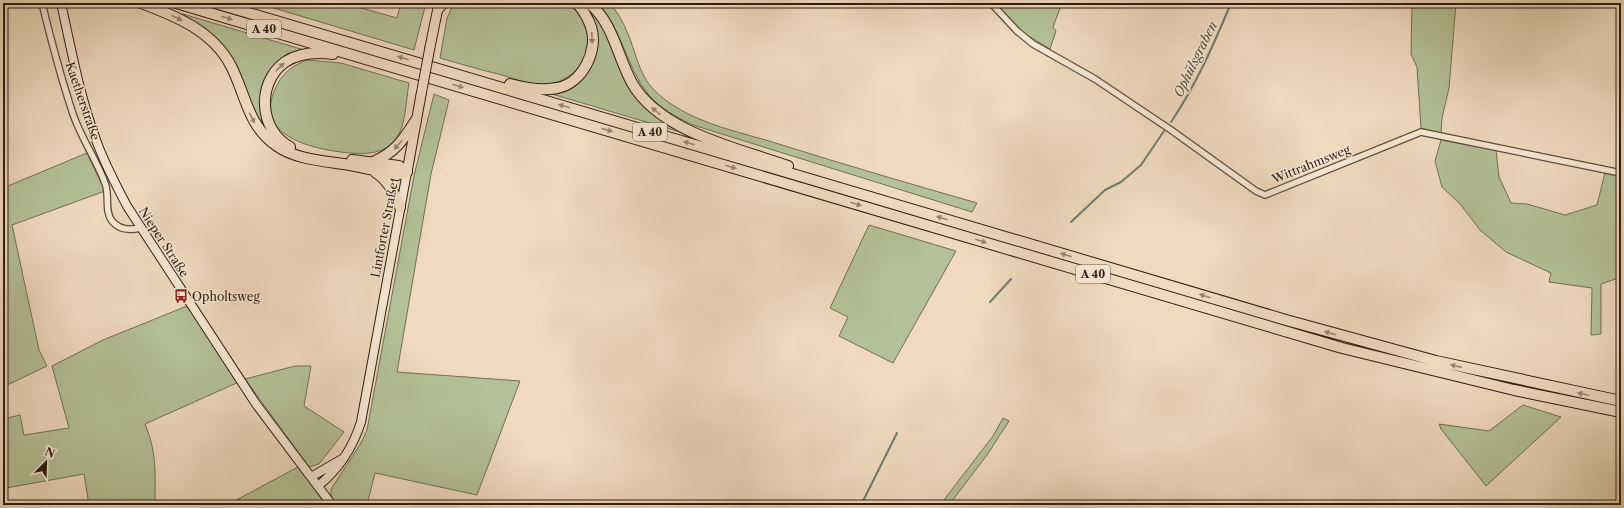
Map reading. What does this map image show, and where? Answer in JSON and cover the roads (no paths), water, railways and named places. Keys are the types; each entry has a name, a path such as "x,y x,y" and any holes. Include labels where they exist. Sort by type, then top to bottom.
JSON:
{"highway":[{"path":"141,3 181,20 198,29 213,40 231,67 253,122 265,137 278,147 306,158 371,166 399,166 407,172"},
{"name":"A 40","path":"176,3 1342,348 1514,390 1621,412"},
{"name":"A 40","path":"215,3 1375,345 1516,379 1621,401"},
{"path":"454,74 482,77 519,86 542,89 558,88 573,81 585,67 591,53 593,40 589,21 577,3"},
{"path":"589,3 602,17 611,30 632,84 650,106 663,117 679,127 828,180 847,190"},
{"path":"352,55 316,52 296,57 286,62 271,78 266,89 264,102 266,116 269,125 275,134 283,143 294,149 307,154 371,166 392,188 400,207"},
{"path":"371,166 395,150 416,120"}],"main road":[{"name":"Lintforter Straße","path":"407,172 430,47 440,5"}],"street":[{"name":"Kaetherstraße","path":"42,3 73,114 84,143 105,183 108,193 109,214 112,222 120,227 129,229 140,228"},
{"name":"Nieper Straße","path":"61,3 84,100 95,137 114,182 140,228 252,398 332,505"},
{"name":"Wittrahmsweg","path":"991,3 1017,31 1033,44 1095,79 1171,130 1256,191 1264,195 1421,132 1621,173"},
{"name":"Lintforter Straße","path":"318,486 335,472 356,436 361,422 407,172"},
{"name":"Lintforter Straße","path":"311,477 342,459"}],"waterway":[{"name":"Ophülsgraben","path":"1171,122 1196,79 1231,3"},
{"name":"Ophülsgraben","path":"1071,222 1105,190 1121,182 1141,165 1164,131"},
{"name":"Ophülsgraben","path":"990,302 1011,279"},
{"name":"Ophülsgraben","path":"861,505 897,433"}],"place":[{"name":"Opholtsweg","path":"181,296"}]}
